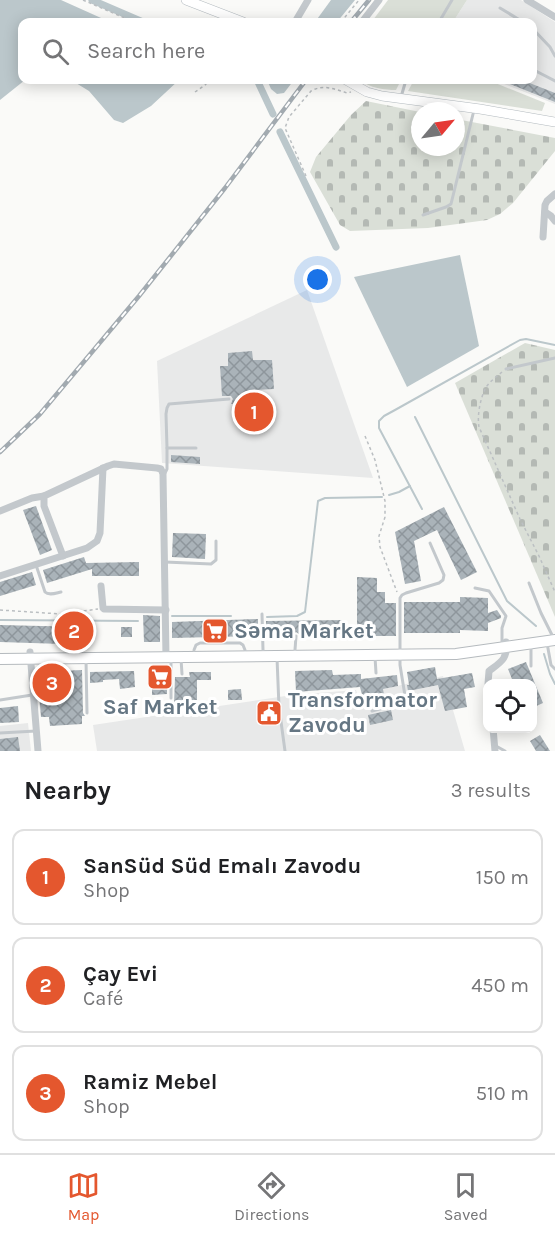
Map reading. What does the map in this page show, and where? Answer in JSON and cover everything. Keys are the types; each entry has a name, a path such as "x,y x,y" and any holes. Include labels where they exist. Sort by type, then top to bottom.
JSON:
{"main road":[{"path":"186,0 233,18"},
{"path":"359,84 374,94 555,122"},
{"path":"0,652 86,658 171,655 194,650 400,651 505,644 552,638"},
{"path":"505,644 531,644 552,638"},
{"path":"0,659 30,655 375,655 400,651"}],"street":[{"path":"297,18 308,0"},
{"path":"365,18 379,0"},
{"path":"528,0 555,17"},
{"path":"543,237 547,201 555,194"},
{"path":"545,212 555,221"},
{"path":"0,511 32,498 44,496 114,464 161,469 164,474 166,610 171,655"},
{"path":"0,576 87,548 97,541 100,533 103,468"},
{"path":"44,496 44,506 63,556"},
{"path":"101,586 102,608 104,609 166,610"},
{"path":"488,679 489,671 501,662 507,653 505,644"},
{"path":"30,655 38,751"},
{"path":"493,733 495,748"}],"lane":[{"path":"442,18 452,0"},
{"path":"500,8 516,18"},
{"path":"537,33 555,56"},
{"path":"537,72 555,81"},
{"path":"400,99 405,84"},
{"path":"423,215 451,204 474,108"},
{"path":"506,369 555,358"},
{"path":"164,474 167,469 166,414 169,404 229,399"},
{"path":"167,448 196,448"},
{"path":"165,562 211,564 216,560 216,541"},
{"path":"406,702 400,673 400,598 406,593 440,583 443,580 444,575 430,543"},
{"path":"36,565 45,592 47,594 61,592"},
{"path":"529,584 552,638 551,665 555,669"},
{"path":"475,588 489,591 505,612 506,619 502,628 505,644"},
{"path":"262,614 263,650"},
{"path":"295,650 296,636"},
{"path":"531,644 531,666"},
{"path":"171,655 182,674"},
{"path":"171,655 171,698"},
{"path":"375,655 376,673"},
{"path":"277,656 279,706 285,751"},
{"path":"86,658 87,713"},
{"path":"0,700 32,695"},
{"path":"372,711 406,702 434,703"},
{"path":"0,733 36,731"},
{"path":"495,748 505,751"}],"path":[{"path":"83,0 125,18"},
{"path":"345,18 359,0"},
{"path":"195,92 206,84"},
{"path":"306,176 285,128 286,121 316,88 331,88 347,93 357,84"},
{"path":"506,369 485,388 479,427 555,592"},
{"path":"365,436 375,460 385,501 385,517 379,536 380,547 400,598"},
{"path":"0,610 62,614 102,608"}],"shaded area":[{"path":"0,0 61,0 101,18 18,18 18,84 20,84 0,100"},
{"path":"331,0 355,0 340,18 318,18"},
{"path":"467,0 521,0 555,22 555,104 504,84 537,84 537,18 456,18"},
{"path":"78,84 175,84 151,106 123,123 114,120 89,91"},
{"path":"269,84 291,84 284,93 277,94"},
{"path":"460,255 479,346 407,387 354,277"},
{"path":"307,290 373,478 162,463 157,361"},
{"name":"Transformator Zavodu","path":"443,676 465,751 97,751 93,725 292,695 356,690 360,704 385,699 383,689"},
{"path":"28,723 31,751 0,751 0,726"}],"green space":[{"path":"388,0 467,0 456,18 374,18"},
{"path":"366,84 399,84 396,90"},
{"path":"412,84 498,84 545,103 542,111 408,91"},
{"path":"366,101 411,110 411,156 465,156 465,121 555,138 555,151 513,203 500,214 487,220 428,228 350,231 340,225 310,172 316,157 351,115"},
{"path":"525,343 555,350 555,617 455,383"}],"building":[{"path":"510,84 532,84 555,93 555,102"},
{"path":"252,351 253,360 272,360 274,389 255,390 255,402 231,404 233,399 231,396 222,396 220,366 228,366 228,353"},
{"path":"171,455 200,457 200,464 171,462"},
{"path":"36,506 52,550 40,555 23,510"},
{"path":"444,507 477,572 461,580 437,530 414,541 421,581 405,584 395,532"},
{"path":"173,533 206,534 205,559 172,557"},
{"path":"84,557 86,563 139,562 139,576 92,576 92,569 47,583 43,570"},
{"path":"32,572 36,585 0,596 0,582"},
{"path":"357,577 377,578 377,592 385,592 385,603 396,603 396,636 357,636"},
{"path":"460,597 488,598 488,613 497,610 501,618 488,623 488,631 404,633 404,602 460,602"},
{"path":"143,615 160,616 160,642 144,642"},
{"path":"258,619 258,636 172,638 172,622"},
{"path":"345,620 345,634 299,634 296,632 293,635 266,635 266,621"},
{"path":"0,625 83,627 82,636 63,635 63,644 0,642"},
{"path":"121,627 132,627 132,637 121,637"},
{"path":"526,662 533,679 512,679 508,669"},
{"path":"435,667 437,679 472,673 475,687 464,689 467,707 445,711 438,685 408,691 407,672"},
{"path":"82,670 83,713 85,716 82,716 82,724 50,726 49,717 41,717 37,672"},
{"path":"167,670 167,694 152,695 152,671"},
{"path":"332,670 333,675 361,674 361,679 397,675 398,686 383,689 385,699 364,703 360,687 296,692 295,671"},
{"path":"134,671 135,687 120,689 119,679 90,683 90,672"},
{"path":"189,672 211,672 211,680 197,680 197,705 174,705 175,677 190,677"},
{"path":"241,689 242,700 228,700 228,690"},
{"path":"537,689 543,703 537,706"},
{"path":"18,706 19,722 0,723 0,708"},
{"path":"391,710 393,720 370,725 368,715"},
{"path":"540,735 550,751 536,751 530,741"},
{"path":"18,737 20,751 0,751 0,739"}],"waterway":[{"path":"92,0 134,18"},
{"path":"259,84 273,114"},
{"path":"280,132 336,247"},
{"path":"422,509 379,428 379,421 384,416 520,340 526,339 555,345"},
{"path":"415,417 507,601 536,626"},
{"path":"389,495 410,486"},
{"path":"267,617 297,616 305,612 318,501 325,498 382,497"},
{"path":"172,616 231,616"},
{"path":"0,620 138,621"},
{"path":"544,654 555,684"}],"railway":[{"path":"354,18 369,0"},
{"path":"0,452 40,414 139,296 225,188 303,84"}],"place":[{"name":"SanSüd Süd Emalı Zavodu","path":"254,412"},
{"name":"Çay Evi","path":"74,631"},
{"name":"Səma Market","path":"215,631"},
{"name":"Saf Market","path":"160,677"},
{"name":"Ramiz Mebel","path":"52,683"},
{"name":"Transformator Zavodu","path":"269,713"}]}
